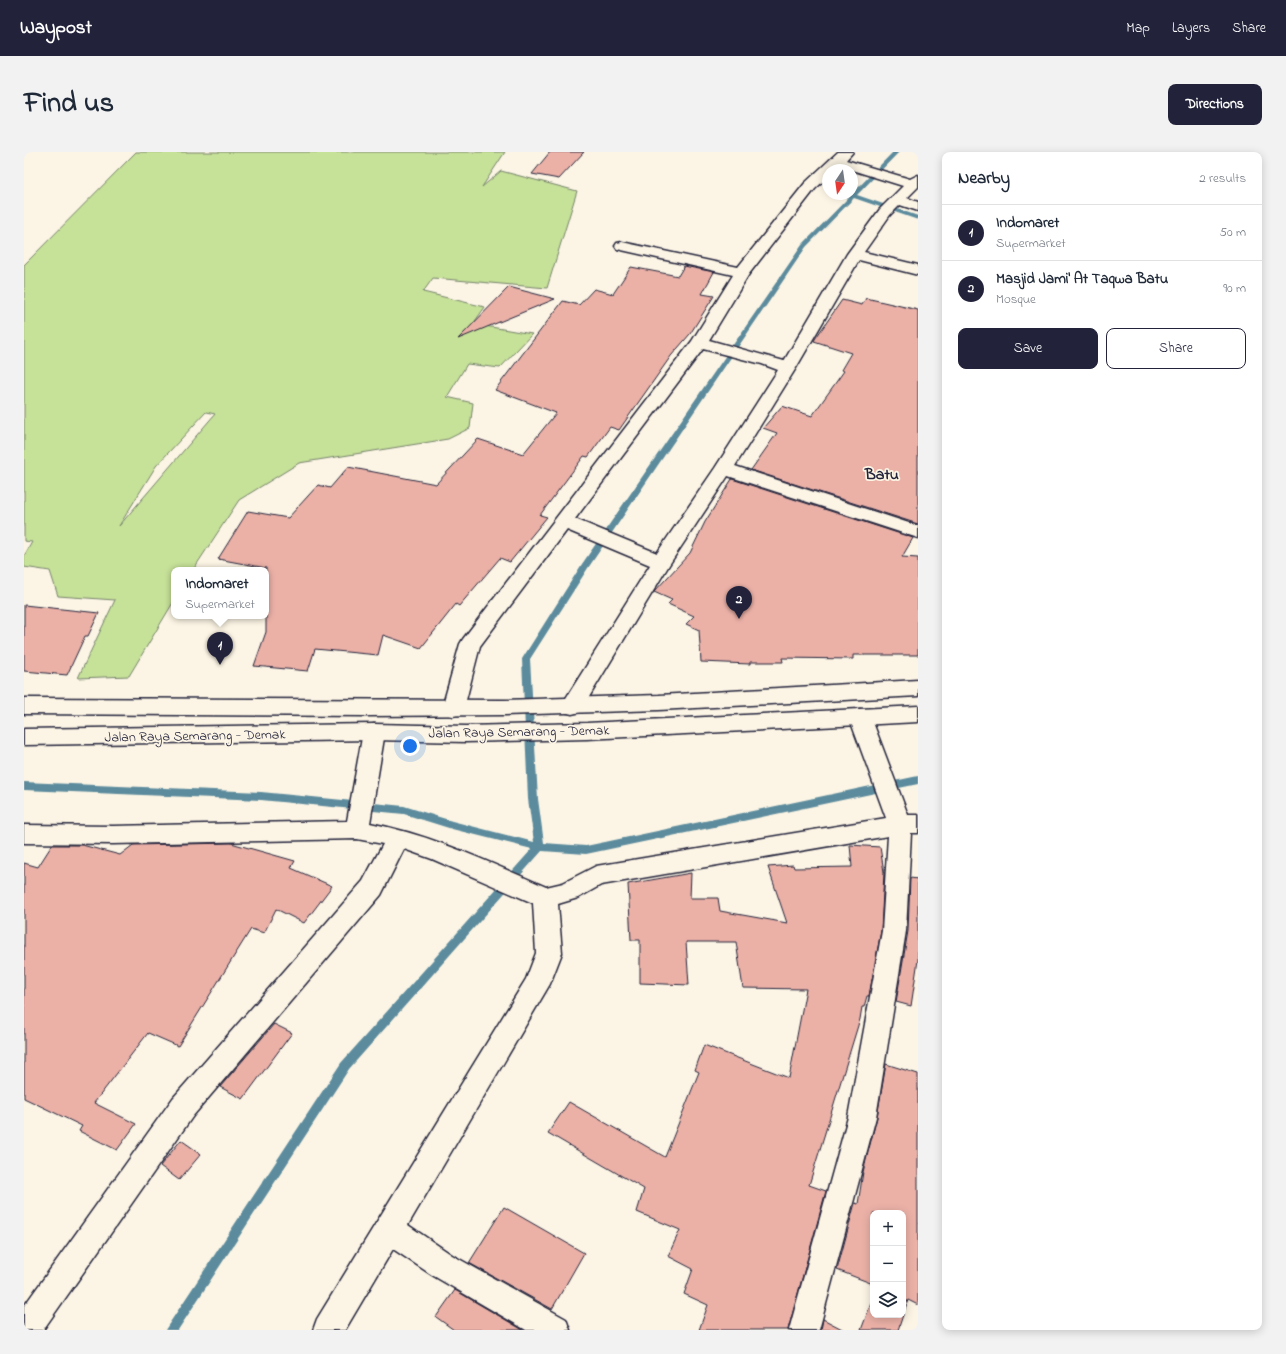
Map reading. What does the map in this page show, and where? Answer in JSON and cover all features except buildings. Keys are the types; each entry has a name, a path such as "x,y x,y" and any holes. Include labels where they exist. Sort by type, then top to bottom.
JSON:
{"main road":[{"path":"462,708 470,644 568,523 702,343 742,272 810,186 842,159 912,181 898,199 885,212 855,254 788,368 724,469 656,560 572,706"},
{"path":"898,199 918,206"},
{"path":"622,246 742,272"},
{"path":"855,254 918,270"},
{"path":"702,343 768,360 788,368"},
{"path":"724,469 918,532"},
{"path":"568,523 656,560"},
{"name":"Jalan Raya Semarang - Demak","path":"24,706 462,708 572,706 702,701 918,688"},
{"name":"Jalan Raya Semarang - Demak","path":"24,737 372,741 466,734 587,731 918,714"},
{"path":"804,1330 862,1117 894,932 905,821 870,744 860,718"},
{"path":"358,826 372,741"},
{"path":"24,834 113,835 358,826 440,852 546,897 569,891 596,876 905,821"},
{"path":"24,1330 183,1107 372,888 398,838"},
{"path":"328,1330 390,1230 537,984 549,953 546,897"},
{"path":"390,1230 442,1265 555,1330"}],"green space":[{"path":"136,152 505,152 482,187 501,171 577,191 547,288 433,278 423,292 485,307 473,324 532,334 500,368 467,364 447,397 473,403 470,428 448,439 299,463 239,500 195,567 171,567 171,606 129,676 78,678 115,600 58,596 50,571 24,567 24,556 32,542 24,541 24,265","holes":["206,412 215,414 119,526 156,466"]}],"waterway":[{"path":"540,847 533,799 526,659 585,566 804,246 896,152"},
{"path":"858,198 918,218"},
{"path":"540,847 586,850 918,780"},
{"path":"24,786 261,796 404,810 452,825 540,847"},
{"path":"171,1330 345,1066 540,847"}],"place":[{"name":"Masjid Jami' At Taqwa Batu","path":"739,619"},
{"name":"Indomaret","path":"220,665"}],"district":[{"name":"Batu","path":"882,473"}]}
